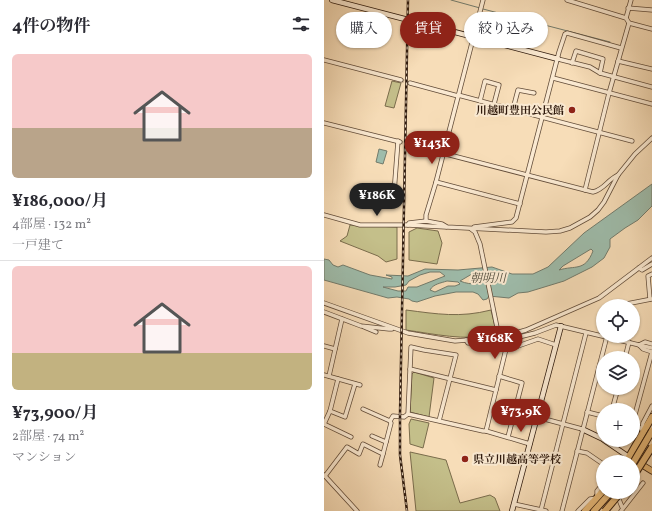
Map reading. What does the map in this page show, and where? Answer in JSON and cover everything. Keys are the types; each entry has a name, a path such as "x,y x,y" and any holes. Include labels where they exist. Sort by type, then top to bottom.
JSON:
{"highway":[{"path":"632,455 652,417"},
{"path":"633,455 652,430"},
{"path":"640,466 652,447"},
{"path":"585,511 596,497"},
{"path":"594,511 605,499"},
{"path":"605,511 615,499"}],"main road":[{"path":"640,465 652,471"}],"street":[{"path":"332,0 342,1 464,35"},
{"path":"480,12 483,0"},
{"path":"567,0 626,18"},
{"path":"586,190 613,76 628,23 626,18 631,0"},
{"path":"628,8 652,10"},
{"path":"628,23 652,29"},
{"path":"470,228 512,222 516,218 565,34 567,33 621,48"},
{"path":"426,221 426,215 436,182 470,48"},
{"path":"516,48 590,67 600,73 652,87"},
{"path":"572,63 576,51 603,59 600,73"},
{"path":"324,60 401,80"},
{"path":"618,61 652,69"},
{"path":"553,78 652,104"},
{"path":"480,100 485,81 499,85 494,104"},
{"path":"410,83 480,100 632,141"},
{"path":"513,109 518,90 534,93"},
{"path":"324,123 399,141 394,193"},
{"path":"324,215 360,225 408,225 546,232 560,231 570,228 590,217 598,210 604,202 618,175 635,154 652,138"},
{"path":"411,145 593,192 602,189 613,177 618,175"},
{"path":"436,182 520,204"},
{"path":"408,225 426,221 442,224 447,227"},
{"path":"470,228 477,235 482,252 499,337"},
{"path":"324,303 408,333 433,338 455,341 499,337 526,330 599,298 652,258"},
{"path":"639,268 642,270 652,264"},
{"path":"640,301 651,299 648,276 652,274"},
{"path":"324,312 376,332"},
{"path":"329,376 342,318"},
{"path":"514,334 519,337 535,333 556,324 596,334"},
{"path":"361,326 389,329 394,328"},
{"path":"512,511 561,326"},
{"path":"541,510 586,332"},
{"path":"506,349 538,339 556,345"},
{"path":"466,340 471,343 504,345 506,349"},
{"path":"639,344 645,342 652,344"},
{"path":"562,511 604,343"},
{"path":"634,343 652,348"},
{"path":"638,403 652,352 643,349 639,344"},
{"path":"324,346 335,349"},
{"path":"408,414 411,347 456,355 439,421"},
{"path":"486,431 506,349"},
{"path":"410,369 496,390"},
{"path":"324,375 357,385 345,417 330,411"},
{"path":"499,376 522,383 508,437"},
{"path":"338,379 330,411 324,424 351,437"},
{"path":"643,432 643,423 652,406"},
{"path":"363,409 390,421"},
{"path":"587,412 596,414"},
{"path":"380,465 391,423 390,421 393,416 404,417 408,414 486,431 530,444"},
{"path":"537,417 582,429 596,436"},
{"path":"640,429 643,432"},
{"path":"643,432 652,430"},
{"path":"372,436 386,442"},
{"path":"357,511 325,476 347,447 359,454 363,444 383,454"},
{"path":"613,447 623,455"},
{"path":"577,451 587,453 596,459"},
{"path":"618,499 622,509 643,483"},
{"path":"590,499 596,495"},
{"path":"578,511 596,495"},
{"path":"514,504 546,511"}],"shaded area":[{"path":"392,81 401,83 394,108 385,106"},
{"path":"379,149 387,151 383,164 376,162"},
{"path":"652,184 652,206 638,220 610,239 610,247 604,258 592,267 564,281 528,292 518,293 509,298 489,296 487,299 483,300 478,294 473,292 456,292 435,296 417,302 397,297 388,298 324,280 324,259 329,260 333,265 338,267 343,265 370,275 392,279 392,277 386,275 408,276 425,269 458,270 492,267 512,274 533,274 548,267 584,233","holes":["591,249 593,251 590,258 583,265 559,270","477,271 489,274 494,278 477,284 460,281","430,272 440,272 445,276 417,287 408,287 406,291 398,291 383,287 406,285 409,281","447,281 458,282 460,284 448,286 435,292 430,290 435,285"]},
{"path":"350,225 397,227 397,259 386,262 378,256 340,241 347,236"},
{"path":"417,228 438,231 442,243 437,264 409,260 409,232"},
{"path":"406,310 459,315 491,310 496,331 493,335 482,337 461,337 406,330"},
{"path":"414,372 434,378 429,417 410,412 412,374"},
{"path":"411,419 429,423 423,448 410,444 409,424"},
{"path":"410,452 446,460 460,503 490,495 495,498 500,511 416,511"}],"waterway":[{"path":"451,0 480,8"},
{"path":"483,9 610,42"}],"tunnel":[{"path":"401,80 410,83"},
{"path":"400,142 411,145"}],"railway":[{"path":"407,511 400,455 400,414 408,0"}],"place":[{"name":"川越町豊田公民館","path":"572,110"},
{"name":"県立川越高等学校","path":"465,459"}],"water label":[{"name":"朝明川","path":"488,278"}]}
